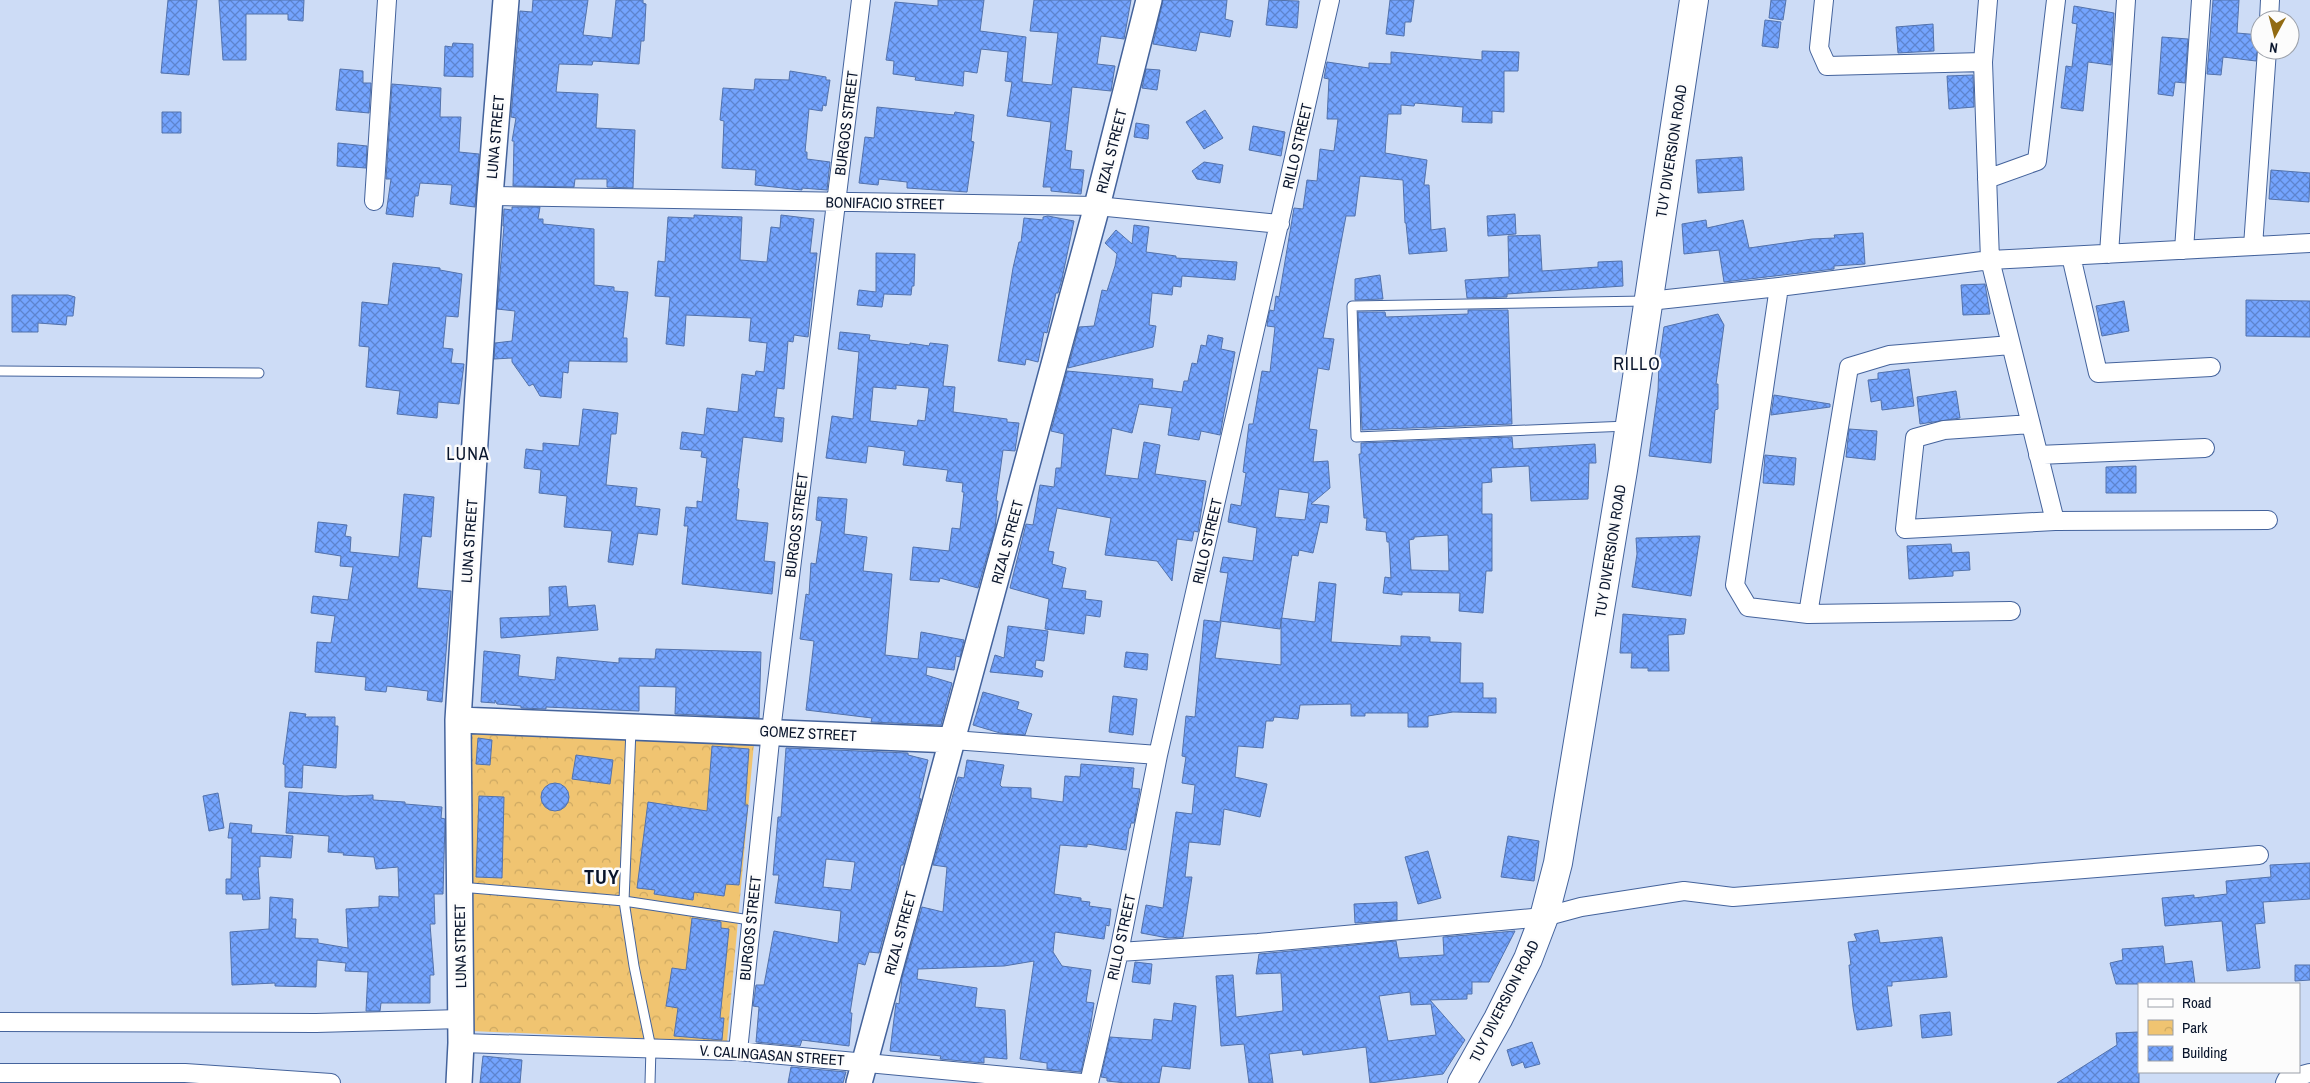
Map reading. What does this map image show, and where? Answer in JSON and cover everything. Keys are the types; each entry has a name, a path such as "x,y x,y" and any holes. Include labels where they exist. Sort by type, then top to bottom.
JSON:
{"main road":[{"name":"TUY DIVERSION ROAD","path":"1462,1083 1498,1020 1528,959 1544,917 1558,863 1630,426 1694,0"}],"street":[{"path":"374,201 387,0"},
{"name":"LUNA STREET","path":"459,1083 461,1031 458,720 490,196 506,0"},
{"name":"BURGOS STREET","path":"738,1051 750,920 771,731 860,0"},
{"name":"RIZAL STREET","path":"862,1072 1097,206 1149,0"},
{"name":"RILLO STREET","path":"1089,1083 1119,952 1158,755 1330,0"},
{"path":"1824,0 1819,48 1827,66 1983,62"},
{"path":"1988,0 1983,62 1990,260 2055,521"},
{"path":"1987,179 2037,161 2056,0"},
{"path":"2109,254 2126,0"},
{"path":"2184,250 2201,0"},
{"path":"2253,246 2266,60"},
{"name":"BONIFACIO STREET","path":"490,196 1097,206 1280,224"},
{"path":"1648,301 1780,287 1990,260 2310,243"},
{"path":"2071,256 2098,373 2211,368"},
{"path":"1780,287 1735,585 1748,607 1808,614 2011,611"},
{"path":"1808,614 1849,367 1889,355 2011,345"},
{"path":"2031,424 1944,430 1915,438 1905,528 2055,521 2268,520"},
{"path":"2038,455 2205,448"},
{"name":"GOMEZ STREET","path":"458,720 771,731 953,740 1158,755"},
{"path":"1119,952 1258,943 1544,917 1581,907 1684,891 1733,896 2259,855"},
{"name":"V. CALINGASAN STREET","path":"0,1022 316,1023 461,1031 651,1048 738,1051 862,1072 1082,1083"},
{"path":"5,1076 185,1073 331,1083"},
{"path":"2286,1083 2287,1079 2310,1073"}],"lane":[{"path":"1630,426 1356,437 1352,306 1648,301"},
{"path":"0,371 260,373"},
{"path":"632,726 624,901 634,966 651,1048 650,1083"},
{"path":"459,887 624,901 750,920"}],"green space":[{"path":"468,730 754,743 727,1042 471,1031"}],"building":[{"path":"168,0 197,0 189,75 161,73"},
{"path":"219,0 304,0 303,21 288,20 288,14 246,14 246,60 223,60"},
{"path":"533,0 588,0 583,35 612,38 616,0 643,0 643,3 646,4 644,41 641,41 639,64 593,61 592,65 559,64 556,92 598,94 596,128 635,130 633,188 607,187 607,179 575,179 574,187 513,186 514,141 512,141 516,118 511,117 520,11 532,12"},
{"path":"938,0 984,0 980,31 1026,37 1022,82 1052,85 1058,33 1030,31 1034,0 1131,0 1124,39 1101,36 1097,64 1115,66 1111,91 1072,87 1065,150 1072,151 1070,169 1084,170 1081,194 1051,191 1051,187 1043,187 1051,122 1007,116 1012,82 1005,81 1008,52 981,49 977,73 964,71 963,86 915,80 916,77 893,74 894,61 886,60 895,2 938,6"},
{"path":"1163,0 1227,0 1225,19 1233,21 1230,37 1200,32 1196,51 1153,44"},
{"path":"1269,0 1299,1 1297,28 1266,25"},
{"path":"1390,0 1414,0 1411,22 1405,22 1404,36 1386,34"},
{"path":"1771,0 1786,0 1783,20 1769,18"},
{"path":"2213,0 2239,0 2237,33 2250,34 2250,60 2256,61 2223,57 2221,75 2207,74"},
{"path":"2074,6 2114,13 2111,65 2088,62 2083,111 2061,108 2066,66 2072,67 2077,24 2072,23"},
{"path":"1765,20 1781,22 1778,48 1762,46"},
{"path":"1933,24 1934,51 1898,53 1896,27"},
{"path":"2162,37 2188,39 2185,83 2175,82 2173,96 2158,94"},
{"path":"453,43 473,44 473,77 444,76 445,46 452,47"},
{"path":"1482,51 1519,52 1518,71 1504,71 1504,112 1492,111 1492,123 1462,122 1463,107 1415,103 1414,106 1401,105 1401,114 1388,114 1385,153 1427,160 1424,185 1429,185 1431,230 1445,228 1447,251 1409,254 1403,180 1360,176 1355,216 1346,216 1323,338 1334,339 1329,370 1318,368 1309,429 1317,430 1313,462 1328,461 1330,488 1311,504 1329,506 1327,523 1320,522 1313,553 1299,550 1298,556 1292,555 1280,629 1220,621 1228,573 1220,572 1223,557 1253,561 1257,528 1228,522 1231,504 1241,506 1246,473 1243,472 1249,424 1253,424 1262,371 1270,372 1275,327 1267,326 1268,318 1270,310 1274,311 1276,296 1279,297 1294,208 1303,209 1307,180 1317,181 1320,149 1334,151 1338,119 1327,119 1329,79 1324,78 1327,62 1369,68 1369,63 1391,64 1391,52 1482,60","holes":["1279,489 1309,493 1305,520 1275,517"]},
{"path":"340,69 363,71 363,83 371,83 369,113 336,110"},
{"path":"1146,69 1160,70 1157,90 1142,88"},
{"path":"790,71 826,77 826,80 830,80 826,106 823,105 822,111 809,109 805,152 807,152 807,159 830,162 827,190 802,188 802,190 755,185 756,170 722,168 724,121 720,120 723,88 754,90 755,79 789,80"},
{"path":"1973,75 1974,107 1949,109 1947,76"},
{"path":"392,84 441,88 440,117 461,117 459,152 479,154 475,207 450,204 452,185 420,183 418,196 415,196 413,217 386,214 391,179 386,179"},
{"path":"877,107 954,115 955,112 974,115 971,141 974,142 967,192 907,188 907,182 879,179 878,185 859,183 865,137 874,138"},
{"path":"1205,110 1223,138 1204,149 1186,122"},
{"path":"162,112 181,112 181,133 162,133"},
{"path":"1136,123 1149,125 1148,139 1134,137"},
{"path":"1253,126 1285,132 1281,156 1249,150"},
{"path":"338,143 367,146 366,168 337,166"},
{"path":"1742,157 1744,190 1698,193 1696,160"},
{"path":"1204,162 1223,165 1220,183 1197,179 1192,171"},
{"path":"2271,170 2310,173 2309,202 2269,199"},
{"path":"512,207 540,207 538,219 543,219 543,224 594,229 594,285 614,287 614,291 628,292 623,338 627,338 627,362 569,361 568,373 563,372 561,398 540,396 533,384 529,386 512,362 512,358 494,359 495,343 512,341 515,311 497,309 504,209 512,210"},
{"path":"1515,214 1516,234 1488,236 1487,216"},
{"path":"694,215 742,217 740,260 767,262 771,227 780,228 781,215 814,219 810,253 817,253 808,337 794,335 793,342 788,341 784,389 777,388 774,417 784,418 782,442 743,437 737,488 739,489 736,520 768,523 764,561 775,562 772,594 682,584 688,526 684,526 686,507 697,508 697,501 702,502 707,458 701,457 702,451 680,449 682,432 704,435 707,408 738,412 742,374 755,376 756,371 764,372 767,343 749,341 751,318 686,315 684,346 666,344 670,297 655,296 658,261 665,262 668,217 694,218"},
{"path":"1048,216 1074,221 1062,279 1058,293 1056,293 1047,333 1044,332 1038,362 1026,359 1025,365 998,361 1013,268 1019,242 1021,242 1024,218 1043,220 1043,217"},
{"path":"1706,220 1707,228 1743,220 1749,248 1812,239 1835,238 1834,235 1863,233 1865,264 1834,266 1834,269 1724,282 1719,250 1684,254 1682,224"},
{"path":"1134,225 1149,227 1146,252 1176,256 1176,258 1237,262 1235,280 1182,276 1181,287 1173,286 1172,295 1152,293 1149,325 1156,326 1153,347 1068,368 1079,327 1094,326 1102,290 1107,291 1115,266 1117,254 1105,243 1116,230 1132,244"},
{"path":"1540,235 1542,271 1598,267 1598,262 1622,261 1623,286 1507,294 1507,297 1467,298 1465,280 1509,277 1508,236"},
{"path":"876,253 915,254 914,286 912,286 911,295 884,294 882,307 857,305 859,290 876,292"},
{"path":"393,263 440,268 440,270 462,274 458,317 446,316 443,348 453,349 451,363 464,364 459,404 438,402 437,418 397,414 400,391 366,387 369,347 359,346 362,302 388,305"},
{"path":"1380,275 1383,299 1355,300 1355,279"},
{"path":"1985,284 1990,314 1963,315 1961,285"},
{"path":"12,295 68,295 75,297 73,316 67,316 66,325 38,323 38,332 12,332"},
{"path":"2246,300 2310,301 2310,337 2246,336"},
{"path":"2124,301 2129,331 2102,336 2096,306"},
{"path":"1468,310 1508,310 1512,424 1362,430 1358,312 1385,312 1386,317 1468,314"},
{"path":"1718,314 1724,325 1716,384 1718,384 1718,409 1715,410 1711,463 1649,456 1664,327"},
{"path":"840,332 870,335 869,340 910,345 910,343 929,346 930,343 948,345 943,386 955,387 953,412 1007,419 1007,422 1019,423 1015,451 1003,450 996,501 998,501 995,528 978,588 940,578 939,582 910,580 913,547 949,551 952,528 960,529 964,492 962,492 963,483 946,481 948,470 903,465 905,451 868,446 866,463 826,458 832,416 853,419 859,352 838,349","holes":["896,385 929,388 925,421 918,420 917,426 870,421 873,387 896,389"]},
{"path":"1208,335 1223,338 1221,349 1235,352 1220,435 1201,431 1199,440 1168,435 1172,408 1139,404 1132,433 1112,428 1105,475 1138,479 1144,442 1160,445 1155,474 1206,481 1198,532 1194,531 1192,541 1177,539 1172,581 1157,561 1105,555 1111,518 1057,508 1048,551 1054,552 1052,564 1066,568 1062,588 1086,591 1085,599 1102,601 1100,617 1086,615 1084,634 1045,629 1049,599 1010,588 1026,524 1033,525 1040,485 1054,487 1056,468 1061,468 1064,434 1051,431 1067,371 1153,379 1152,388 1182,392 1184,381 1188,381 1192,363 1197,364 1201,345 1206,346"},
{"path":"1909,369 1914,406 1882,410 1881,400 1871,402 1868,380 1878,379 1878,373"},
{"path":"1956,391 1960,418 1920,424 1917,397"},
{"path":"1774,395 1830,404 1830,407 1771,415"},
{"path":"583,409 618,413 616,434 611,434 606,485 637,488 635,506 660,509 657,535 638,533 633,565 608,562 612,531 564,527 567,496 539,493 541,470 524,468 526,449 543,451 543,443 579,446"},
{"path":"1849,429 1877,431 1875,460 1846,457"},
{"path":"1512,437 1513,449 1595,444 1596,463 1589,463 1588,499 1531,501 1529,466 1491,468 1492,482 1482,483 1482,514 1492,514 1492,571 1486,571 1483,613 1459,611 1460,593 1402,592 1402,595 1383,593 1385,577 1391,578 1389,542 1387,542 1386,532 1366,530 1367,518 1364,518 1359,454 1361,454 1361,443","holes":["1448,535 1449,571 1411,570 1409,540 1414,539 1414,537"]},
{"path":"1765,455 1796,458 1794,485 1763,483"},
{"path":"2136,466 2136,493 2106,493 2106,467"},
{"path":"404,494 434,497 431,537 422,536 417,588 451,591 442,702 427,700 428,691 387,686 386,692 365,690 366,677 315,672 317,642 331,643 335,616 311,613 313,596 348,600 353,567 340,566 341,556 315,552 318,522 347,525 345,536 351,537 350,552 399,557"},
{"path":"818,497 847,499 844,534 867,537 863,571 892,574 885,655 918,659 921,632 964,640 960,657 956,656 954,670 927,667 926,675 952,683 941,725 871,722 872,718 806,710 814,641 800,639 806,594 809,595 811,563 816,564 822,521 816,520"},
{"path":"1700,536 1691,596 1632,587 1637,554 1636,538"},
{"path":"1951,544 1952,553 1969,552 1970,570 1953,571 1953,576 1909,579 1907,546"},
{"path":"1319,582 1336,584 1331,642 1401,646 1401,636 1430,637 1430,642 1461,643 1460,683 1483,683 1483,698 1496,698 1496,713 1453,712 1428,716 1428,727 1408,727 1408,713 1365,713 1365,716 1351,716 1351,704 1300,705 1298,719 1274,717 1273,721 1266,721 1263,748 1238,746 1235,777 1267,784 1260,817 1224,809 1220,845 1189,842 1185,877 1192,877 1183,937 1168,938 1141,933 1146,905 1163,908 1176,812 1192,814 1195,785 1182,783 1186,757 1182,756 1186,716 1195,717 1204,620 1221,622 1215,658 1281,665 1281,618 1315,622"},
{"path":"566,586 568,607 595,605 598,630 501,638 500,618 550,616 549,587"},
{"path":"1623,614 1686,619 1684,634 1668,635 1669,671 1648,671 1648,668 1631,668 1632,653 1620,653"},
{"path":"1008,626 1048,631 1044,661 1036,660 1035,668 1043,671 1042,677 990,672 995,655 1004,658"},
{"path":"656,649 761,652 759,718 675,714 676,687 639,686 639,711 546,707 546,709 521,708 521,706 497,704 495,700 495,703 481,702 484,651 520,655 518,676 555,680 557,657 619,663 619,658 655,659"},
{"path":"1126,652 1148,654 1147,670 1124,667"},
{"path":"983,692 1019,702 1017,709 1032,714 1025,735 1000,733 973,725"},
{"path":"1113,696 1137,699 1133,735 1109,732"},
{"path":"290,712 306,714 305,717 335,717 335,726 338,726 336,768 303,765 302,788 285,787 285,765 283,764"},
{"path":"478,738 492,740 490,765 476,764"},
{"path":"712,746 749,749 745,805 748,805 739,885 726,884 724,896 694,892 693,900 654,894 655,890 637,888 648,802 707,811"},
{"path":"786,748 908,753 908,755 928,760 919,798 921,799 903,865 901,865 879,953 869,952 865,965 858,963 850,1013 852,1013 849,1046 802,1040 800,1046 756,1042 759,1007 753,1006 756,985 764,985 774,931 838,943 841,911 775,903 779,875 773,875 778,817 781,817","holes":["826,859 855,862 851,890 823,887"]},
{"path":"576,755 613,760 610,784 572,779"},
{"path":"967,760 1004,765 1000,785 1002,787 1031,788 1031,798 1063,802 1065,776 1080,777 1081,764 1134,768 1132,788 1140,789 1134,823 1131,823 1129,828 1126,850 1087,844 1087,847 1060,845 1054,894 1081,898 1081,901 1090,902 1089,906 1111,909 1109,926 1106,925 1104,939 1055,932 1053,952 1062,966 1091,970 1086,1002 1094,1003 1081,1072 1047,1069 1047,1063 1020,1059 1034,961 1004,966 918,969 917,979 977,988 975,1007 1005,1010 1007,1059 984,1057 984,1063 940,1059 941,1056 890,1051 896,1003 899,1004 902,978 922,907 943,912 947,867 933,865 958,777 964,778"},
{"path":"555,783 565,787 569,797 565,807 555,811 545,807 541,797 545,787"},
{"path":"289,792 345,796 373,795 373,800 442,807 441,818 445,819 443,894 434,894 435,924 430,924 434,975 430,975 430,1003 381,1003 380,1011 366,1011 368,972 345,971 346,963 317,960 316,987 275,986 275,983 232,985 230,932 269,929 270,897 293,899 292,919 296,919 295,938 318,939 318,943 348,948 346,909 379,907 379,896 399,897 398,867 376,869 374,857 328,852 329,836 286,833"},
{"path":"218,793 224,828 209,831 203,796"},
{"path":"479,796 504,797 502,878 476,877"},
{"path":"230,823 252,825 251,833 293,836 291,858 260,856 260,867 258,867 260,899 243,900 242,894 226,894 226,879 231,879 232,838 228,838"},
{"path":"1508,836 1539,841 1534,881 1501,877"},
{"path":"1428,851 1441,898 1418,904 1405,857"},
{"path":"2310,863 2310,899 2263,902 2265,923 2255,924 2260,968 2227,971 2222,921 2165,926 2162,898 2194,895 2194,898 2227,894 2226,881 2271,877 2270,865"},
{"path":"1397,902 1397,920 1355,923 1354,904"},
{"path":"692,918 721,922 721,928 729,929 720,1018 724,1018 722,1040 674,1036 678,1008 666,1006 672,968 686,970"},
{"path":"1878,930 1880,943 1942,937 1947,977 1892,982 1892,986 1887,986 1892,1026 1857,1030 1853,1007 1848,942 1857,941 1854,934"},
{"path":"1515,931 1489,982 1472,982 1472,994 1467,994 1467,999 1430,1000 1465,1040 1443,1074 1370,1083 1366,1047 1303,1055 1302,1050 1269,1054 1273,1083 1249,1083 1244,1044 1221,1046 1216,976 1233,975 1236,1017 1283,1011 1281,973 1256,974 1259,954 1396,941 1399,958 1444,955 1443,937","holes":["1410,992 1411,1005 1431,1004 1436,1035 1388,1041 1379,996"]},
{"path":"2163,946 2165,964 2192,961 2195,983 2116,984 2110,963 2123,960 2122,949"},
{"path":"1135,962 1152,964 1150,984 1132,982"},
{"path":"2295,965 2310,965 2310,980 2295,981"},
{"path":"1174,1003 1196,1006 1190,1069 1162,1066 1159,1083 1126,1083 1107,1081 1107,1078 1101,1077 1110,1037 1152,1040 1154,1019 1172,1021"},
{"path":"1950,1012 1952,1035 1922,1038 1920,1015"},
{"path":"2138,1032 2139,1083 2057,1083 2117,1045 2116,1033"},
{"path":"1532,1042 1540,1064 1525,1068 1523,1062 1512,1066 1507,1050"},
{"path":"483,1056 522,1060 520,1083 480,1083"},
{"path":"791,1067 846,1072 843,1083 788,1083"}],"district":[{"name":"RILLO","path":"1637,363"},
{"name":"LUNA","path":"468,453"},
{"name":"TUY","path":"602,876"}]}
